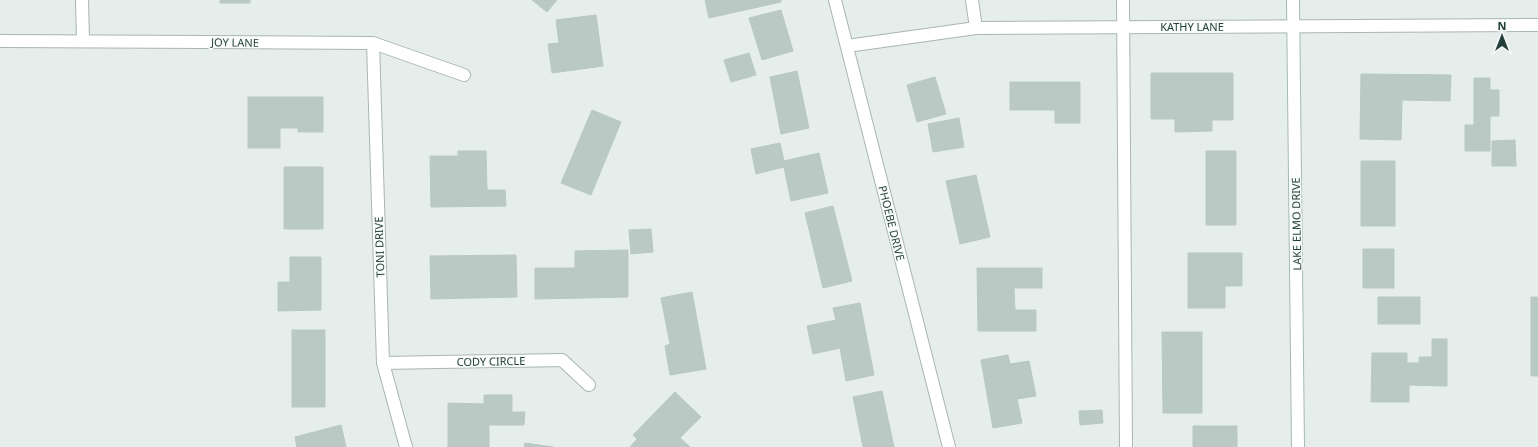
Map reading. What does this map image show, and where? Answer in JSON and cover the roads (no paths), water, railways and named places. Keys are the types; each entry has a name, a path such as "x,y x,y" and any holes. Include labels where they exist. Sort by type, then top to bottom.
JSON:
{"street":[{"path":"82,0 83,40"},
{"name":"PHOEBE DRIVE","path":"835,0 949,447"},
{"path":"972,0 976,28"},
{"path":"1123,0 1126,447"},
{"name":"LAKE ELMO DRIVE","path":"1293,0 1298,447"},
{"name":"KATHY LANE","path":"847,46 976,28 1538,25"},
{"name":"JOY LANE","path":"0,41 83,40 373,43 464,75"},
{"name":"TONI DRIVE","path":"373,43 383,363 406,447"},
{"name":"CODY CIRCLE","path":"383,363 562,360 589,385"}]}
